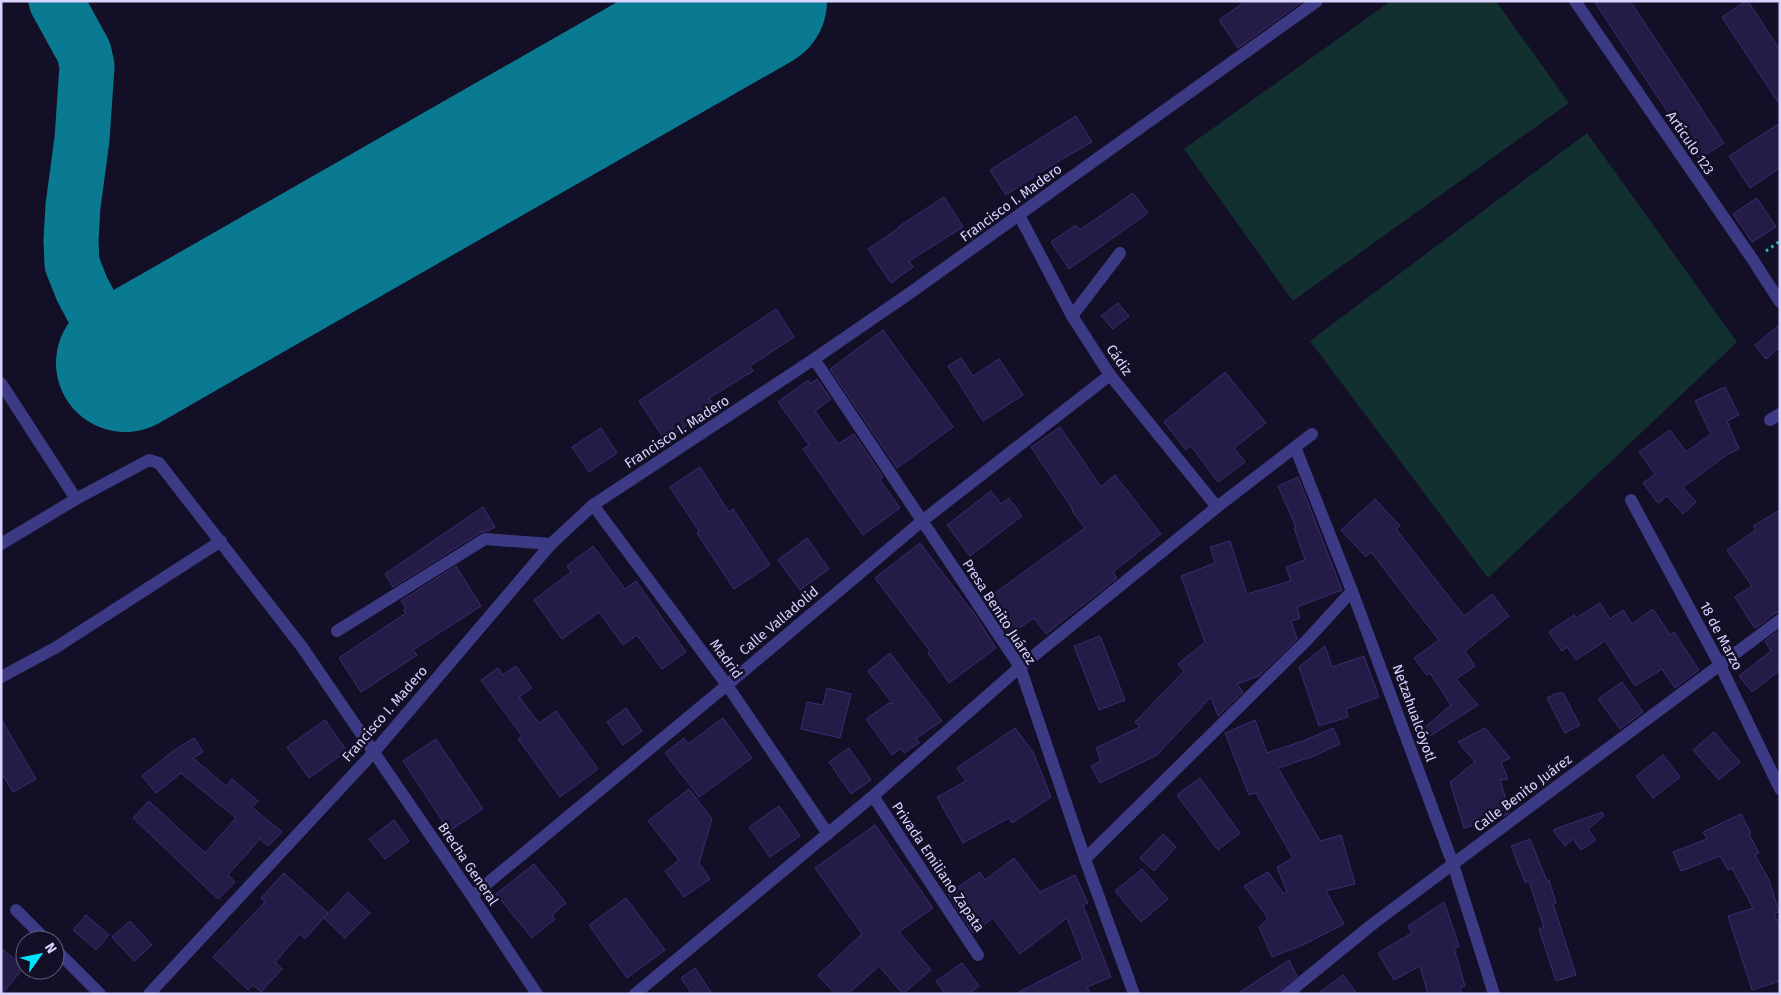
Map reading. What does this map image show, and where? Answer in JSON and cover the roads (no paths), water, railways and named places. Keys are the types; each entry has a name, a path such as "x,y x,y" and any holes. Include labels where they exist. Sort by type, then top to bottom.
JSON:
{"street":[{"name":"Francisco I. Madero","path":"149,994 374,752 551,544 593,505 814,359 1019,215 1316,1"},
{"name":"Artículo 123","path":"1575,1 1780,302"},
{"name":"Cádiz","path":"1019,215 1072,316 1110,375 1217,506"},
{"path":"1072,316 1120,253"},
{"name":"Presa Benito Juárez","path":"814,359 1020,667 1134,994"},
{"name":"Calle Valladolid","path":"472,896 922,521 1110,375"},
{"path":"1,383 76,499"},
{"path":"634,994 873,796 1020,667 1217,506 1312,434"},
{"name":"Netzahualcóyotl","path":"1296,447 1454,864 1494,994"},
{"name":"Brecha General","path":"1,544 76,499 148,460 159,463 302,647 537,994"},
{"name":"18 de Marzo","path":"1631,500 1720,666 1780,789"},
{"name":"Madrid","path":"593,505 727,685 828,834"},
{"path":"337,631 484,539 551,544"},
{"path":"1,677 55,648 221,541"},
{"path":"1085,858 1307,640 1352,591"},
{"name":"Calle Benito Juárez","path":"1287,994 1374,924 1780,620"},
{"name":"Privada Emiliano Zapata","path":"873,796 978,955"},
{"path":"16,910 36,930"},
{"path":"65,959 100,994"}]}
